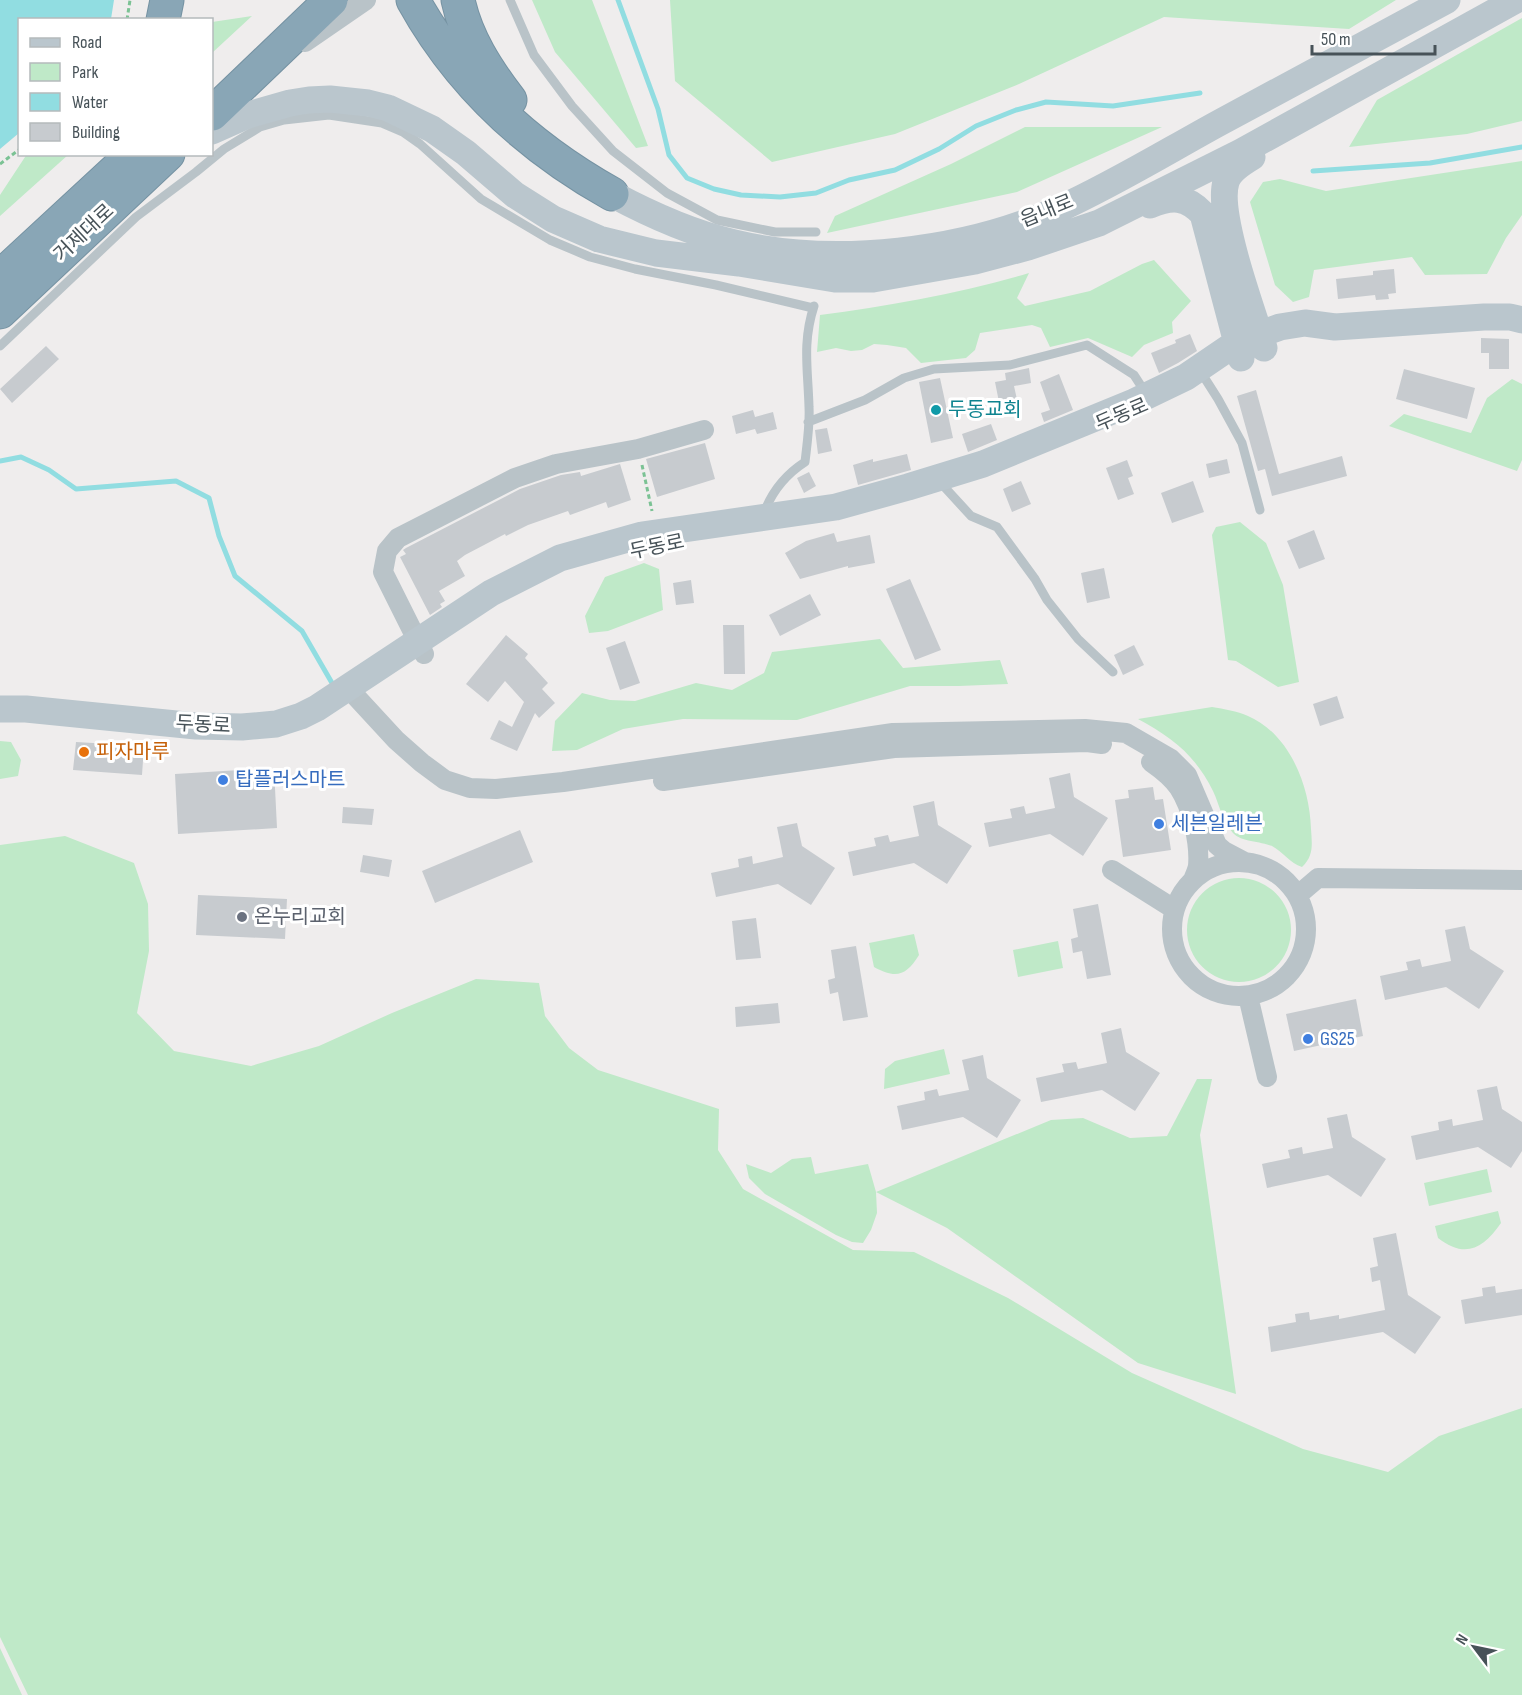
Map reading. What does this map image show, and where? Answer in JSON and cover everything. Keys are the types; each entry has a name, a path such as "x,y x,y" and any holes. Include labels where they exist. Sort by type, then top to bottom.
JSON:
{"highway":[{"path":"163,18 167,0"},
{"path":"213,82 301,0"},
{"path":"213,113 331,0"},
{"path":"458,0 464,22 483,62 517,110 562,157 612,194"},
{"path":"407,2 450,58 497,111 550,156 612,194"},
{"path":"55,227 103,156"},
{"name":"거제대로","path":"0,277 131,156"},
{"name":"거제대로","path":"0,312 166,156"}],"street":[{"path":"244,84 366,0"},
{"name":"읍내로","path":"612,194 640,209 693,231 764,249 845,255 936,246 1018,224 1057,209 1114,181 1447,0"},
{"name":"읍내로","path":"739,263 835,279 873,279 975,261 1099,224 1241,152 1516,0"},
{"path":"407,2 436,58 469,100 507,138 528,155 568,184 614,212 683,244 739,263"},
{"path":"1248,337 1224,210 1226,180 1233,170 1247,159 1311,121 1339,98"},
{"path":"213,131 264,110 309,99 368,103 388,108 432,129 466,153 514,195 575,230 629,248 739,263"},
{"path":"1099,224 1112,222 1167,198 1177,198 1195,206 1203,214 1248,337"},
{"name":"두동로","path":"0,709 26,709 196,726 242,727 289,720 348,697 421,648 491,593 560,558 642,535 760,523 939,482 1148,400 1200,374 1248,337 1305,323 1325,326 1484,317 1510,317 1522,320"},
{"path":"421,648 382,572 387,551 398,538 514,478 556,464 639,449 705,430"},
{"path":"348,697 422,763 445,780 470,788 496,789 557,783 893,733 1085,729 1126,733 1171,759 1187,775 1217,845 1243,861 1265,866 1284,878 1298,895 1305,916 1306,938 1299,959 1287,976 1269,989 1248,996 1225,995 1204,987 1187,973 1176,953 1171,931 1174,909 1181,893 1193,880 1208,869 1225,863 1243,861"},
{"path":"348,697 416,775 446,793 482,801 542,798 894,748 1088,742 1121,745 1141,754 1166,772 1179,787 1186,801 1197,845 1198,868 1193,880"},
{"name":"두동로","path":"0,723 28,723 239,743 278,740 300,733 328,720 348,697"},
{"path":"1112,870 1174,909"},
{"path":"1298,895 1318,878 1522,880"},
{"path":"1248,996 1267,1077"}],"lane":[{"path":"510,0 534,55 572,106 613,151 649,179 667,192 717,220 775,232 816,232"},
{"path":"0,346 136,216 224,149 260,127 284,120 329,115 382,123 404,132 420,144 481,199 550,240 590,257 635,269 814,307 807,332 808,422 805,462 789,472 770,496 760,523"},
{"path":"808,422 866,400 904,378 934,369 1010,365 1088,345 1134,375 1148,400"},
{"path":"1200,374 1218,399 1242,444 1260,510"},
{"path":"939,482 971,516 997,527 1035,579 1047,600 1078,639 1113,672"}],"path":[{"path":"127,18 130,0"},
{"path":"0,164 18,150"},
{"path":"639,449 652,511"}],"green space":[{"path":"532,0 592,0 648,146 636,148 555,52"},
{"path":"670,0 1396,0 1349,29 1164,17 1019,84 895,134 772,162 675,81"},
{"path":"252,16 213,52 213,22"},
{"path":"1522,18 1522,121 1467,134 1349,147 1377,100"},
{"path":"1025,127 1162,127 1017,192 827,233 835,216 951,164"},
{"path":"26,156 67,156 0,216 0,195"},
{"path":"1522,161 1522,215 1506,238 1487,274 1425,275 1412,257 1314,270 1309,297 1293,302 1275,285 1250,202 1263,182 1280,179 1326,191"},
{"path":"1154,260 1191,301 1172,322 1173,333 1144,345 1132,357 1088,338 1050,347 1041,328 1032,325 980,333 975,350 966,358 921,363 906,348 874,344 862,350 851,351 836,348 817,352 820,315 925,298 1029,273 1017,298 1025,306 1090,291"},
{"path":"1512,379 1522,384 1522,460 1517,471 1389,426 1404,414 1471,433 1487,398"},
{"path":"1240,522 1266,543 1283,585 1299,682 1278,687 1236,661 1228,660 1212,535 1216,527"},
{"path":"644,563 659,569 663,610 608,631 589,633 585,616 605,577"},
{"path":"880,639 903,668 1000,660 1008,684 910,686 797,720 683,719 623,729 577,750 552,751 555,721 582,693 610,700 635,701 696,683 732,690 764,673 772,652"},
{"path":"1212,707 1248,716 1263,724 1275,735 1295,763 1307,796 1310,813 1312,845 1309,859 1302,867 1272,846 1236,836 1229,828 1206,778 1191,757 1162,733 1138,719"},
{"path":"0,741 11,742 21,760 18,776 0,779"},
{"path":"65,836 134,863 148,904 149,951 137,1013 174,1051 251,1066 319,1046 476,979 539,983 545,1016 569,1048 598,1070 719,1109 718,1150 743,1189 853,1250 914,1252 1008,1298 1132,1373 1303,1449 1388,1472 1439,1436 1522,1408 1522,1695 28,1695 0,1637 0,845"},
{"path":"1239,878 1259,882 1276,893 1287,910 1291,930 1287,950 1276,967 1259,978 1239,982 1219,978 1202,967 1191,950 1187,930 1191,910 1202,893 1219,882"},
{"path":"914,934 919,955 910,967 894,974 874,967 869,943"},
{"path":"1058,941 1063,968 1018,977 1013,950"},
{"path":"944,1049 950,1074 884,1089 885,1069 895,1061"},
{"path":"1197,1079 1212,1079 1200,1135 1236,1394 1138,1363 947,1228 876,1192 1051,1120 1083,1118 1130,1138 1167,1136"},
{"path":"811,1157 815,1174 868,1164 876,1192 877,1213 871,1230 863,1243 852,1242 765,1194 749,1178 746,1164 771,1173 792,1159"},
{"path":"1487,1169 1492,1192 1429,1206 1424,1183"},
{"path":"1498,1211 1501,1223 1480,1245 1473,1248 1457,1248 1438,1238 1435,1226"},
{"path":"0,1648 22,1695 0,1695"}],"water":[{"path":"0,0 114,0 111,18 18,18 18,134 0,149"}],"building":[{"path":"1394,269 1396,293 1388,294 1389,299 1376,300 1375,295 1338,299 1336,279 1373,275 1373,271"},
{"path":"1190,334 1197,351 1159,373 1151,353 1176,343 1175,340"},
{"path":"1481,338 1509,339 1509,369 1489,369 1489,353 1481,353"},
{"path":"46,346 59,359 12,403 0,389"},
{"path":"1029,368 1031,383 1014,386 1018,404 1000,407 995,382 1006,380 1005,373"},
{"path":"1404,369 1475,388 1467,419 1396,399"},
{"path":"1059,374 1073,410 1044,422 1041,413 1050,410 1040,382"},
{"name":"두동교회","path":"940,378 953,438 931,443 919,382"},
{"path":"1256,390 1279,474 1342,456 1347,476 1272,496 1265,469 1258,471 1237,396"},
{"path":"753,410 755,417 773,412 777,429 757,434 755,429 736,434 732,416"},
{"path":"991,424 997,440 968,452 962,434"},
{"path":"827,428 832,451 818,454 815,430"},
{"path":"705,443 715,479 657,497 646,459"},
{"path":"907,454 911,470 858,485 853,465 873,459 873,462"},
{"path":"1227,459 1230,473 1209,478 1206,464"},
{"path":"1127,460 1133,476 1128,478 1134,494 1118,500 1106,468"},
{"path":"620,464 631,500 608,508 606,502 570,515 568,511 528,525 506,536 505,534 465,555 457,561 465,576 439,591 445,601 440,604 442,607 430,615 400,557 406,554 403,550 520,489 561,475 580,472 581,476"},
{"path":"809,472 816,486 804,493 797,478"},
{"path":"1021,481 1031,504 1012,512 1003,489"},
{"path":"1193,481 1204,512 1172,523 1161,493"},
{"path":"1314,530 1325,559 1299,569 1287,541"},
{"path":"834,533 837,542 870,535 875,563 848,568 848,566 800,579 785,553 806,541"},
{"path":"1104,568 1110,598 1087,603 1081,573"},
{"path":"910,579 941,650 915,660 886,589"},
{"path":"691,580 694,603 676,605 673,583"},
{"path":"810,594 821,615 780,636 769,615"},
{"path":"723,625 744,625 745,674 724,674"},
{"path":"506,635 528,654 525,658 548,683 542,689 555,703 539,718 535,713 517,751 490,739 499,720 512,727 524,702 505,681 488,702 466,684"},
{"path":"625,641 640,683 620,690 606,648"},
{"path":"1134,645 1144,665 1123,675 1114,655"},
{"path":"1337,696 1344,718 1320,726 1313,704"},
{"path":"76,742 144,746 142,775 73,770"},
{"path":"274,768 277,828 178,834 175,774"},
{"path":"1070,773 1074,797 1108,818 1083,856 1050,834 989,847 984,823 1012,818 1010,809 1024,806 1026,814 1055,808 1049,778"},
{"path":"1153,787 1155,800 1163,799 1171,850 1123,857 1115,800 1129,798 1128,790"},
{"path":"934,801 938,825 972,846 947,884 914,863 853,876 848,852 876,846 874,838 888,835 890,842 919,836 913,806"},
{"path":"343,807 374,809 372,825 342,823"},
{"path":"797,823 802,846 835,868 811,905 778,884 716,897 711,873 739,867 738,859 752,856 753,864 783,857 777,827"},
{"path":"520,830 533,862 435,903 422,871"},
{"path":"363,855 392,860 389,877 360,872"},
{"name":"온누리교회","path":"198,895 287,899 285,939 196,935"},
{"path":"1098,904 1111,975 1087,979 1082,951 1073,953 1071,939 1078,937 1073,909"},
{"path":"756,918 761,958 736,960 732,921"},
{"path":"1465,926 1470,949 1504,971 1479,1009 1446,987 1385,1000 1380,976 1408,970 1406,962 1420,959 1422,967 1451,961 1445,930"},
{"path":"856,946 868,1017 843,1021 838,992 830,994 828,980 835,978 831,950"},
{"path":"1356,999 1363,1036 1294,1051 1286,1014"},
{"path":"778,1003 780,1023 736,1027 735,1007"},
{"path":"1121,1028 1126,1052 1160,1073 1135,1111 1102,1090 1041,1102 1036,1078 1064,1072 1062,1064 1076,1062 1078,1069 1107,1063 1101,1033"},
{"path":"983,1055 987,1078 1021,1100 997,1138 963,1117 902,1130 897,1106 925,1100 924,1092 937,1089 939,1096 969,1090 962,1060"},
{"path":"1497,1086 1502,1109 1522,1122 1522,1151 1511,1168 1478,1147 1416,1160 1411,1136 1439,1130 1438,1122 1452,1119 1453,1126 1483,1120 1477,1090"},
{"path":"1347,1114 1352,1137 1386,1159 1361,1197 1328,1175 1267,1188 1262,1164 1290,1158 1288,1150 1302,1147 1303,1154 1333,1148 1327,1118"},
{"path":"1396,1233 1408,1295 1441,1317 1415,1354 1383,1332 1271,1352 1268,1327 1296,1322 1295,1314 1309,1312 1310,1320 1339,1315 1339,1319 1385,1310 1380,1280 1372,1282 1370,1268 1378,1266 1373,1238"},
{"path":"1495,1286 1496,1293 1522,1289 1522,1315 1465,1324 1461,1300 1483,1296 1482,1288"}],"waterway":[{"path":"618,0 658,109 669,155 687,178 714,189 741,195 780,197 816,193 849,180 895,170 939,149 976,126 1016,110 1046,102 1113,106 1200,93"},
{"path":"1313,171 1430,163 1522,147"},
{"path":"0,461 21,457 49,470 76,489 176,481 209,498 219,536 235,576 302,631 332,683"}],"place":[{"name":"두동교회","path":"936,410"},
{"name":"피자마루","path":"84,752"},
{"name":"탑플러스마트","path":"223,780"},
{"name":"세븐일레븐","path":"1159,824"},
{"name":"온누리교회","path":"242,917"},
{"name":"GS25","path":"1308,1039"}]}
